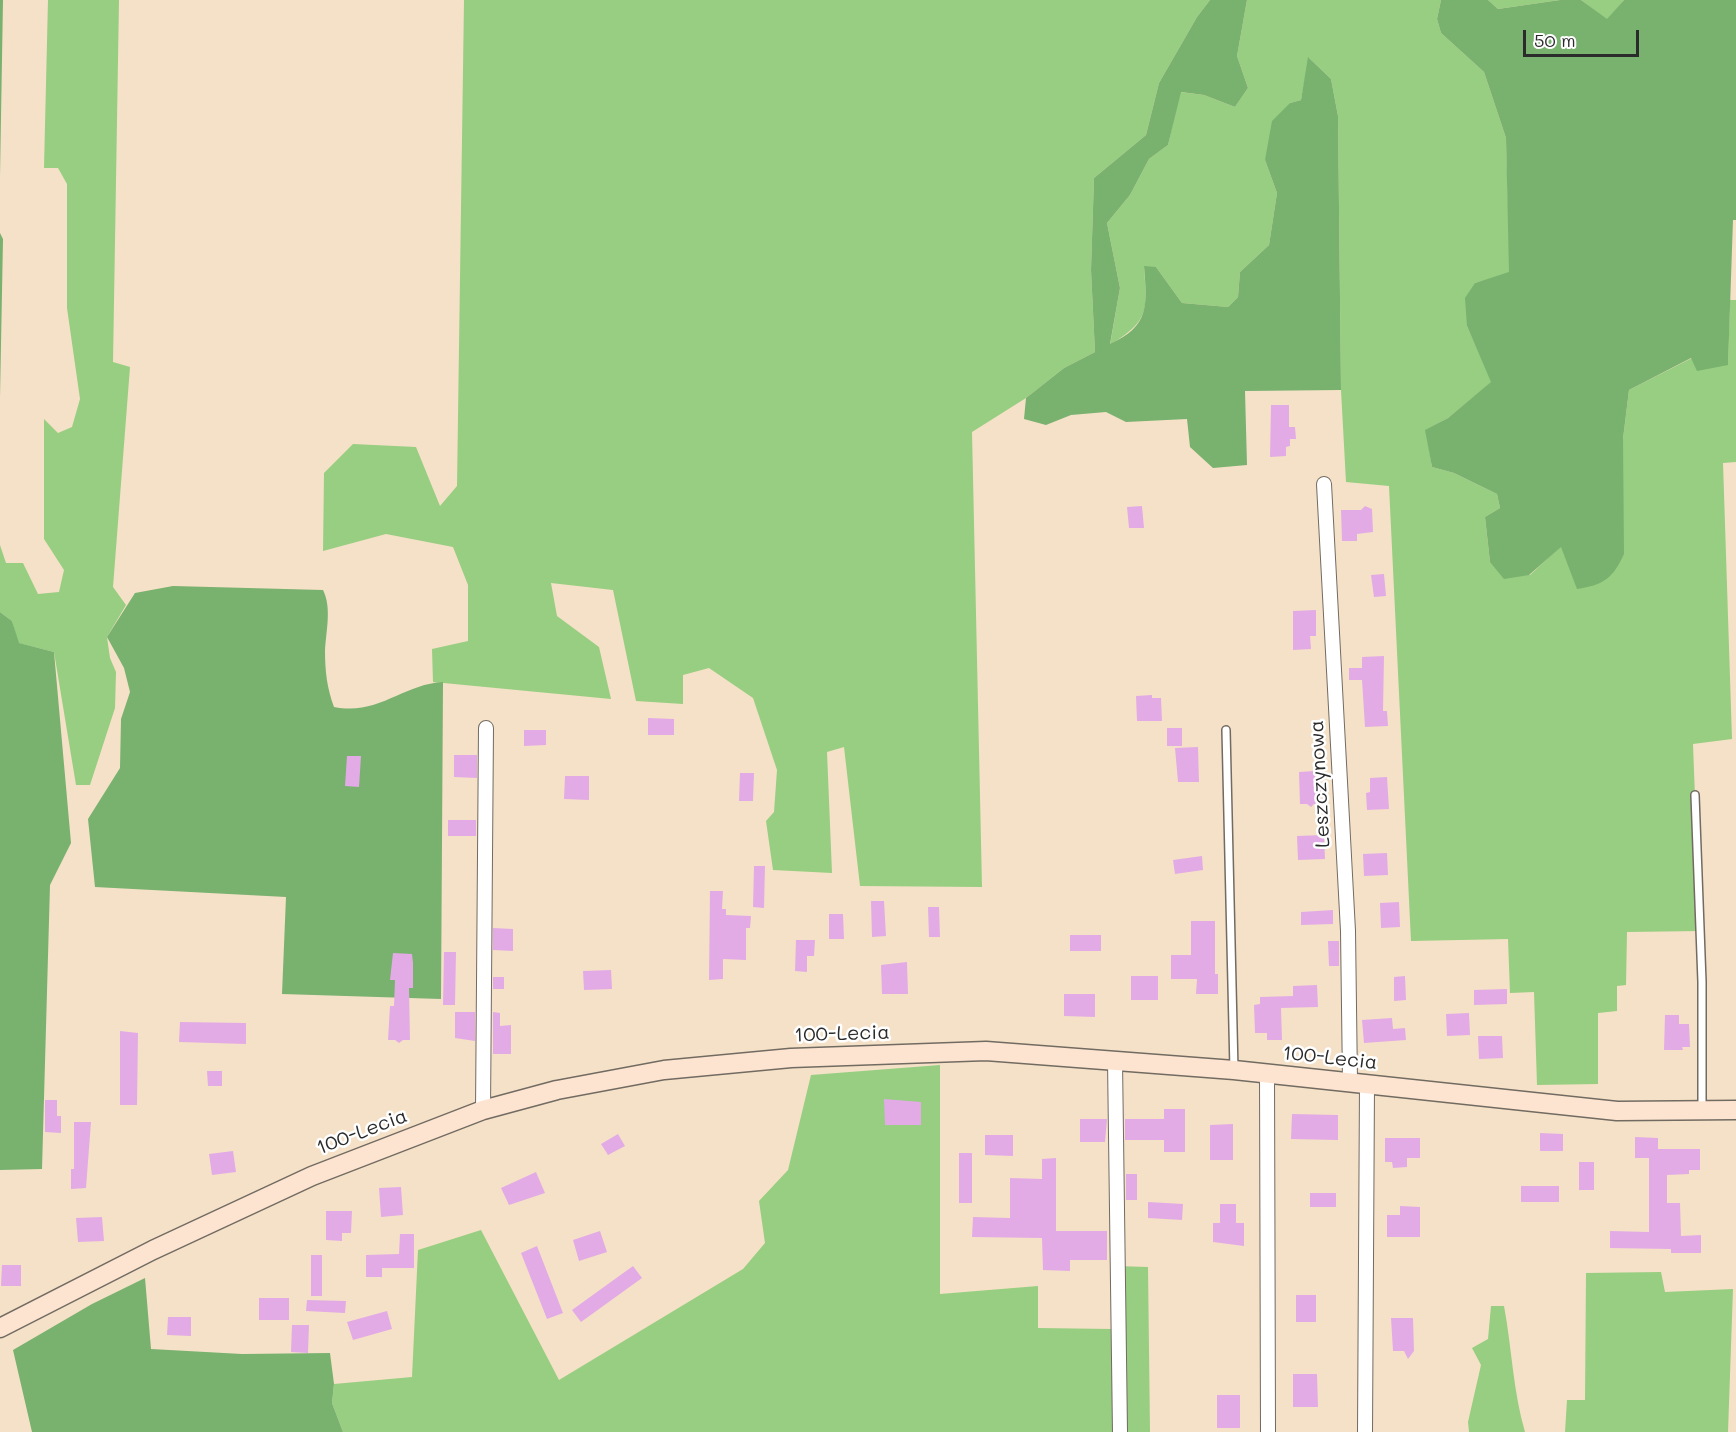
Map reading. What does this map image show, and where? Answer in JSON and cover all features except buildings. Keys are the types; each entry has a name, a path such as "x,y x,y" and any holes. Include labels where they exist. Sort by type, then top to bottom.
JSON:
{"street":[{"name":"Leszczynowa","path":"1324,484 1358,1083 1365,1432"},
{"path":"483,1110 486,728"},
{"name":"100-Lecia","path":"0,1328 153,1250 274,1192 483,1110 557,1090 664,1070 791,1058 986,1051 1051,1054 1267,1073 1617,1111 1736,1110"},
{"path":"1115,1061 1120,1432"},
{"path":"1267,1073 1268,1432"}],"lane":[{"path":"1226,730 1234,1070"},
{"path":"1695,795 1702,982 1702,1111"}],"green space":[{"path":"0,0 3,0 0,176"},
{"path":"48,0 119,0 113,362 130,367 113,587 126,605 107,637 110,658 116,672 115,708 90,785 76,785 54,652 18,643 12,621 0,612 0,545 6,563 23,563 38,594 59,592 64,570 44,539 44,419 58,433 72,427 80,399 67,308 67,184 58,168 44,168"},
{"path":"464,0 1210,0 1197,17 1159,83 1146,135 1094,178 1091,270 1095,352 1064,368 1026,398 972,432 982,887 860,886 844,747 827,752 832,873 773,870 766,821 774,812 777,770 753,698 709,668 683,675 683,704 636,701 613,590 551,583 557,616 599,647 611,699 433,682 432,649 468,641 468,585 453,547 386,534 323,551 324,473 353,444 416,447 440,506 457,486"},
{"path":"1210,0 1247,0 1237,56 1248,88 1235,107 1204,95 1181,92 1168,145 1149,159 1130,195 1107,223 1120,288 1110,344 1133,330 1143,313 1146,292 1144,266 1156,267 1182,303 1228,307 1238,297 1240,272 1269,245 1277,193 1265,160 1272,121 1290,103 1301,100 1308,57 1331,79 1338,116 1341,390 1245,391 1247,465 1213,468 1190,447 1187,419 1126,422 1106,412 1071,415 1046,425 1024,419 1026,398 1064,368 1095,352 1091,270 1094,178 1146,135 1159,83 1197,17"},
{"path":"1247,0 1441,0 1437,19 1441,33 1484,72 1506,138 1510,273 1475,283 1467,326 1492,382 1448,418 1426,430 1432,467 1454,473 1497,494 1500,508 1485,517 1490,562 1530,575 1561,546 1623,439 1629,390 1692,358 1728,365 1730,300 1736,300 1736,462 1723,463 1732,739 1693,744 1700,931 1627,932 1626,985 1617,986 1617,1011 1598,1013 1598,1084 1537,1085 1534,992 1510,993 1508,939 1411,941 1389,486 1346,482 1341,390 1338,116 1331,79 1309,58 1301,100 1290,103 1265,160 1277,193 1269,245 1240,272 1238,297 1228,307 1182,303 1156,267 1144,267 1146,294 1143,313 1133,328 1110,345 1120,288 1107,223 1130,195 1149,159 1168,145 1180,92 1204,95 1235,107 1248,88 1237,56"},
{"path":"1441,0 1488,0 1498,9 1560,0 1581,0 1607,19 1624,0 1736,0 1736,220 1733,220 1728,365 1697,371 1691,358 1629,390 1623,439 1624,554 1611,575 1594,585 1577,589 1561,547 1529,575 1504,579 1490,562 1485,517 1500,508 1497,494 1454,473 1432,467 1425,430 1448,418 1491,382 1467,326 1465,298 1475,283 1509,272 1506,138 1484,72 1441,33 1437,19"},
{"path":"1488,0 1560,0 1498,9"},
{"path":"1581,0 1624,0 1607,20"},
{"path":"0,233 3,239 0,397"},
{"path":"173,586 323,590 328,612 326,672 334,707 350,709 364,707 415,688 443,682 441,999 282,994 286,897 95,887 88,819 120,768 121,719 130,692 124,668 107,637 135,593"},
{"path":"0,612 12,621 19,643 54,652 71,843 50,885 42,1169 0,1170"},
{"path":"940,1065 940,1294 1038,1286 1038,1328 1112,1329 1115,1266 1148,1267 1150,1432 343,1432 332,1403 334,1384 412,1377 418,1250 481,1230 559,1380 743,1269 765,1243 759,1201 788,1170 811,1075"},
{"path":"1661,1272 1665,1292 1733,1289 1728,1432 1565,1432 1567,1400 1585,1400 1586,1273"},
{"path":"145,1278 151,1349 242,1354 330,1353 334,1384 332,1403 343,1432 32,1432 13,1350 92,1304"},
{"path":"1491,1306 1504,1306 1518,1401 1525,1432 1469,1432 1468,1422 1481,1365 1472,1348 1488,1339"}]}
